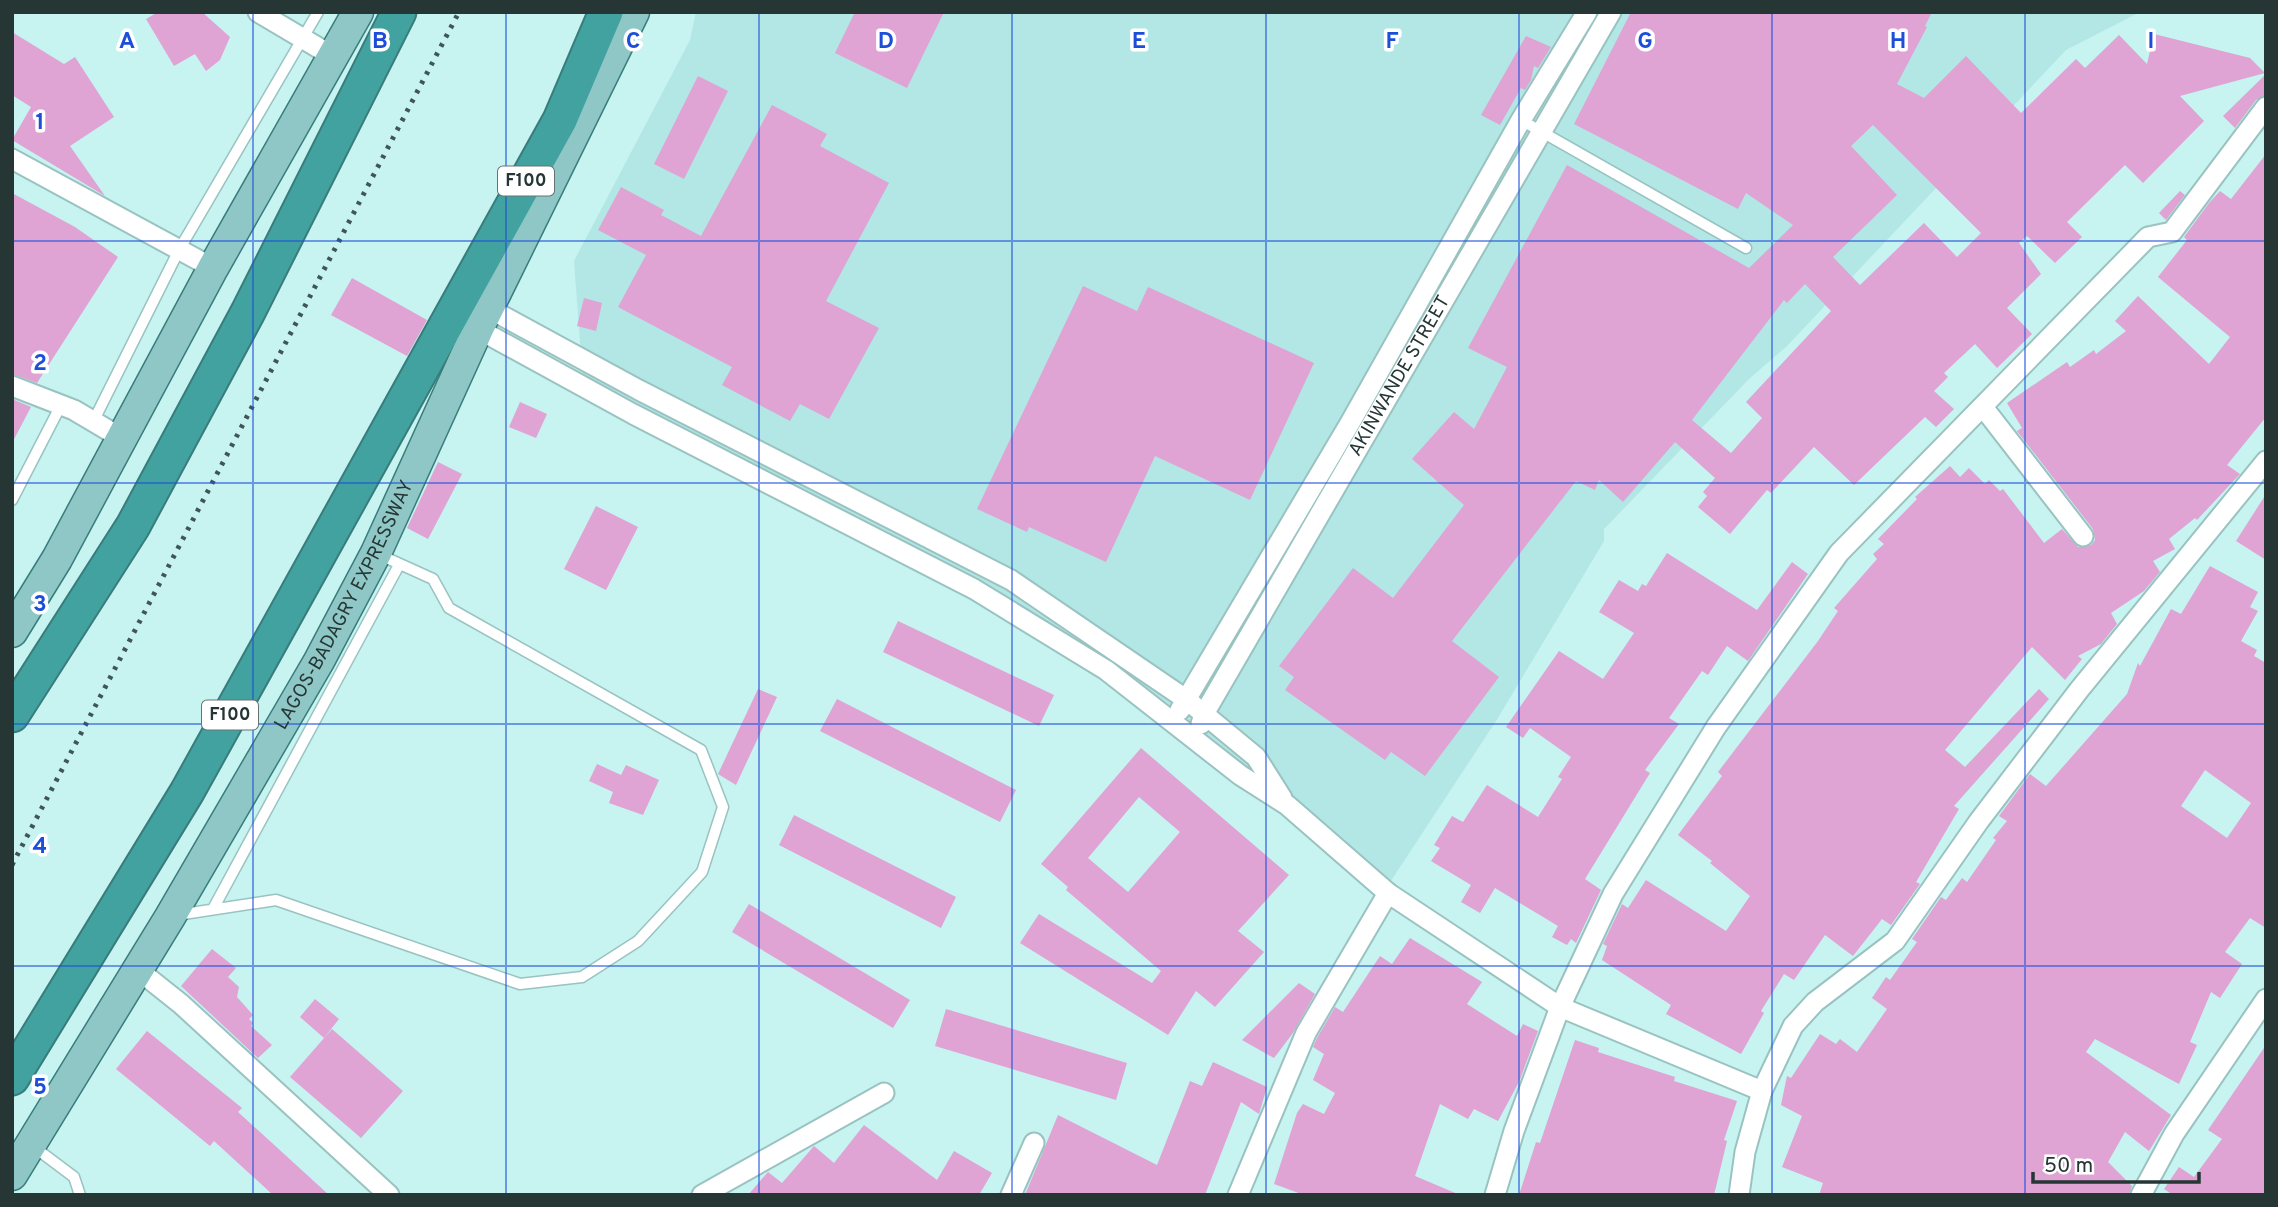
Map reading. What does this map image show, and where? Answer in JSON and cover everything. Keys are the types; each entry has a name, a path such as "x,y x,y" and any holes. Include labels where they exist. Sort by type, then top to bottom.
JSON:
{"highway":[{"path":"12,715 133,526 254,299 400,12"},
{"name":"F100","path":"12,1078 194,780 560,120 606,12"}],"main road":[{"path":"12,632 123,439 213,268 358,12"},
{"name":"LAGOS-BADAGRY EXPRESSWAY","path":"12,1175 170,917 319,661 387,559 483,319 634,12"}],"street":[{"path":"258,12 334,57"},
{"name":"AKINWANDE STREET","path":"1172,722 1350,422 1521,120 1587,12"},
{"name":"AKINWANDE STREET","path":"1197,742 1204,714 1611,12"},
{"path":"1495,1195 1514,1131 1560,1007 1613,894 1716,727 1839,554 2148,237 2172,232 2266,107"},
{"path":"12,159 213,268"},
{"path":"483,319 639,390 1011,580 1187,700 1256,757 1287,804"},
{"path":"483,319 633,414 974,589 1106,670 1197,742 1287,804 1388,893 1560,1007 1762,1091"},
{"path":"12,386 61,405 123,439"},
{"path":"1983,407 2083,536"},
{"path":"1739,1195 1745,1152 1762,1091 1793,1026 1815,1002 1895,941 1979,821 2079,690 2266,461"},
{"path":"1238,1195 1306,1033 1388,893"},
{"path":"137,969 181,1004 389,1195"},
{"path":"2141,1195 2174,1134 2266,999"},
{"path":"702,1195 884,1093"},
{"path":"1011,1195 1034,1143"}],"lane":[{"path":"93,422 179,250 318,12"},
{"path":"1521,120 1543,130 1746,248"},
{"path":"12,500 61,405"},
{"path":"170,917 276,900 520,984 582,977 638,941 702,872 723,807 701,750 449,608 433,579 387,559 213,909"},
{"path":"30,1144 74,1177 80,1195"}],"shaded area":[{"path":"696,12 2140,12 2066,50 1787,346 1749,379 1604,529 1604,541 1496,721 1379,899 1242,765 1180,715 583,381 574,261 690,40"}],"building":[{"path":"158,12 202,12 230,37 220,60 206,71 195,54 174,66 146,19"},
{"path":"855,12 944,12 907,88 835,53"},
{"path":"1631,12 1932,12 1897,84 1924,98 1966,56 2021,113 2076,59 2085,68 2119,35 2147,64 2154,34 2250,58 2265,73 2180,96 2204,121 2143,183 2125,165 2067,222 2082,237 2055,263 2027,236 2019,243 2041,274 2007,308 2032,334 1997,368 1975,344 1944,373 1948,377 1934,391 1954,409 1936,427 1925,417 1854,485 1814,447 1771,493 1767,490 1730,534 1698,507 1707,496 1703,492 1715,478 1675,442 1623,502 1599,480 1595,490 1576,481 1452,641 1499,677 1425,776 1391,752 1385,760 1285,690 1294,677 1279,666 1353,568 1393,598 1464,505 1412,459 1454,412 1474,429 1507,367 1468,348 1567,165 1749,268 1793,225 1746,193 1738,209 1574,124","holes":["1873,125 1981,233 1957,257 1924,223 1860,285 1833,257 1897,195 1851,146","1805,284 1831,311 1746,402 1762,418 1731,453 1692,420 1784,300 1787,303"]},
{"path":"12,32 64,64 75,57 114,117 70,146 105,196 12,140 31,107 12,95"},
{"path":"1526,36 1551,47 1538,68 1534,66 1531,80 1525,90 1521,88 1500,125 1481,115"},
{"path":"2266,74 2266,95 2256,100 2235,128 2223,116"},
{"path":"698,76 728,91 684,179 654,164"},
{"path":"772,105 827,134 820,146 889,183 826,301 879,328 829,419 800,404 790,421 722,385 732,367 618,307 646,255 598,230 621,187 664,210 661,215 701,236"},
{"path":"2266,154 2266,417 2227,465 2240,474 2197,520 2195,518 2169,539 2175,549 2153,561 2160,572 2144,591 2111,613 2117,624 2101,644 2078,656 2082,659 2065,680 2032,647 1945,750 1965,767 2039,689 2049,699 1954,806 1959,809 1916,882 1920,884 1891,925 1882,919 1853,956 1825,935 1794,980 1784,974 1761,1011 1764,1013 1741,1054 1666,1014 1671,1005 1602,960 1607,946 1603,944 1622,904 1628,908 1646,880 1726,931 1750,896 1710,863 1712,861 1678,835 1722,776 1718,772 1818,641 1838,611 1834,608 1877,559 1873,554 1884,544 1878,539 1917,499 1915,497 1950,466 1960,477 1969,468 1985,484 1989,480 2000,491 2003,489 2044,543 2062,529 2078,547 2091,545 2095,540 2093,529 2017,431 2022,428 2007,403 2067,362 2070,367 2094,350 2096,354 2126,331 2115,321 2138,296 2209,364 2230,337 2158,277 2187,240 2184,237 2209,203 2220,191 2231,199"},
{"path":"2180,191 2185,195 2166,220 2159,213"},
{"path":"12,193 75,227 118,257 37,383 12,374"},
{"path":"352,278 427,320 407,356 331,315"},
{"path":"1083,286 1137,311 1148,287 1314,363 1250,500 1155,456 1106,562 1029,527 1027,532 977,509"},
{"path":"584,298 602,303 596,331 577,326"},
{"path":"12,399 31,407 12,443"},
{"path":"520,402 547,414 536,438 509,427"},
{"path":"438,462 462,474 428,539 407,528"},
{"path":"2266,494 2266,560 2236,541"},
{"path":"596,506 638,527 606,590 564,569"},
{"path":"1667,553 1757,610 1792,562 1808,574 1748,661 1727,646 1708,675 1702,671 1669,718 1679,724 1645,770 1650,773 1585,879 1601,890 1576,943 1571,939 1567,945 1552,937 1558,926 1495,888 1480,913 1461,902 1471,885 1431,861 1440,848 1434,845 1452,816 1463,822 1487,785 1538,817 1562,779 1558,777 1571,757 1530,728 1523,738 1506,727 1559,651 1603,679 1634,633 1599,612 1619,580 1638,591 1642,584 1646,586"},
{"path":"2210,566 2258,592 2250,607 2258,611 2241,641 2257,650 2254,656 2266,663 2266,928 2250,918 2225,952 2242,964 2220,998 2211,992 2190,1042 2197,1045 2179,1084 2095,1039 2086,1052 2171,1115 2149,1151 2125,1132 2108,1162 2132,1186 2129,1195 1819,1195 1823,1183 1782,1167 1802,1116 1781,1105 1787,1076 1791,1078 1820,1034 1836,1044 1840,1039 1857,1052 1887,1009 1872,998 1886,977 1890,980 1917,942 1912,939 1941,897 1946,900 1962,878 1967,882 1996,840 1993,838 2007,821 1999,816 2030,774 2046,786 2127,694 2138,663 2140,666 2171,609 2181,614","holes":["2205,770 2251,803 2227,838 2181,806"]},
{"path":"898,621 1054,695 1039,726 883,652"},
{"path":"758,689 777,697 736,785 718,774"},
{"path":"837,699 1016,790 1000,822 820,731"},
{"path":"1141,748 1289,875 1238,931 1264,952 1215,1007 1196,991 1168,1035 1020,943 1039,914 1152,983 1161,971 1066,890 1068,887 1041,864","holes":["1139,797 1180,832 1128,892 1088,858"]},
{"path":"597,764 621,775 626,765 659,780 643,815 609,803 613,792 589,781"},
{"path":"794,815 956,897 941,928 779,845"},
{"path":"749,904 910,1000 893,1028 732,932"},
{"path":"1410,938 1482,982 1467,1004 1517,1036 1523,1024 1538,1031 1519,1082 1498,1121 1474,1109 1468,1119 1440,1104 1415,1176 1460,1195 1304,1195 1274,1184 1297,1113 1303,1104 1324,1114 1335,1093 1313,1080 1324,1054 1313,1047 1317,1038 1335,1007 1343,1012 1380,956 1392,964"},
{"path":"212,949 236,968 228,977 239,987 237,997 253,1015 249,1019 253,1023 251,1026 272,1045 258,1058 181,986"},
{"path":"1299,983 1315,994 1293,1033 1274,1058 1242,1040"},
{"path":"315,999 339,1019 324,1038 300,1017"},
{"path":"946,1009 1127,1063 1116,1100 935,1046"},
{"path":"332,1029 403,1091 361,1138 290,1077"},
{"path":"147,1031 242,1108 238,1112 329,1195 273,1195 214,1141 210,1146 116,1069"},
{"path":"1575,1040 1599,1048 1598,1052 1675,1077 1674,1081 1737,1101 1724,1140 1727,1141 1714,1195 1519,1195"},
{"path":"2266,1045 2266,1195 2173,1195 2164,1189 2179,1167 2194,1177 2222,1139 2208,1130"},
{"path":"1213,1062 1267,1087 1259,1114 1241,1102 1205,1195 1025,1195 1058,1115 1157,1165 1190,1081 1202,1086"},
{"path":"864,1125 937,1180 954,1151 992,1173 979,1195 748,1195 768,1172 782,1183 814,1146 834,1163"}],"railway":[{"path":"12,865 459,12"}]}
